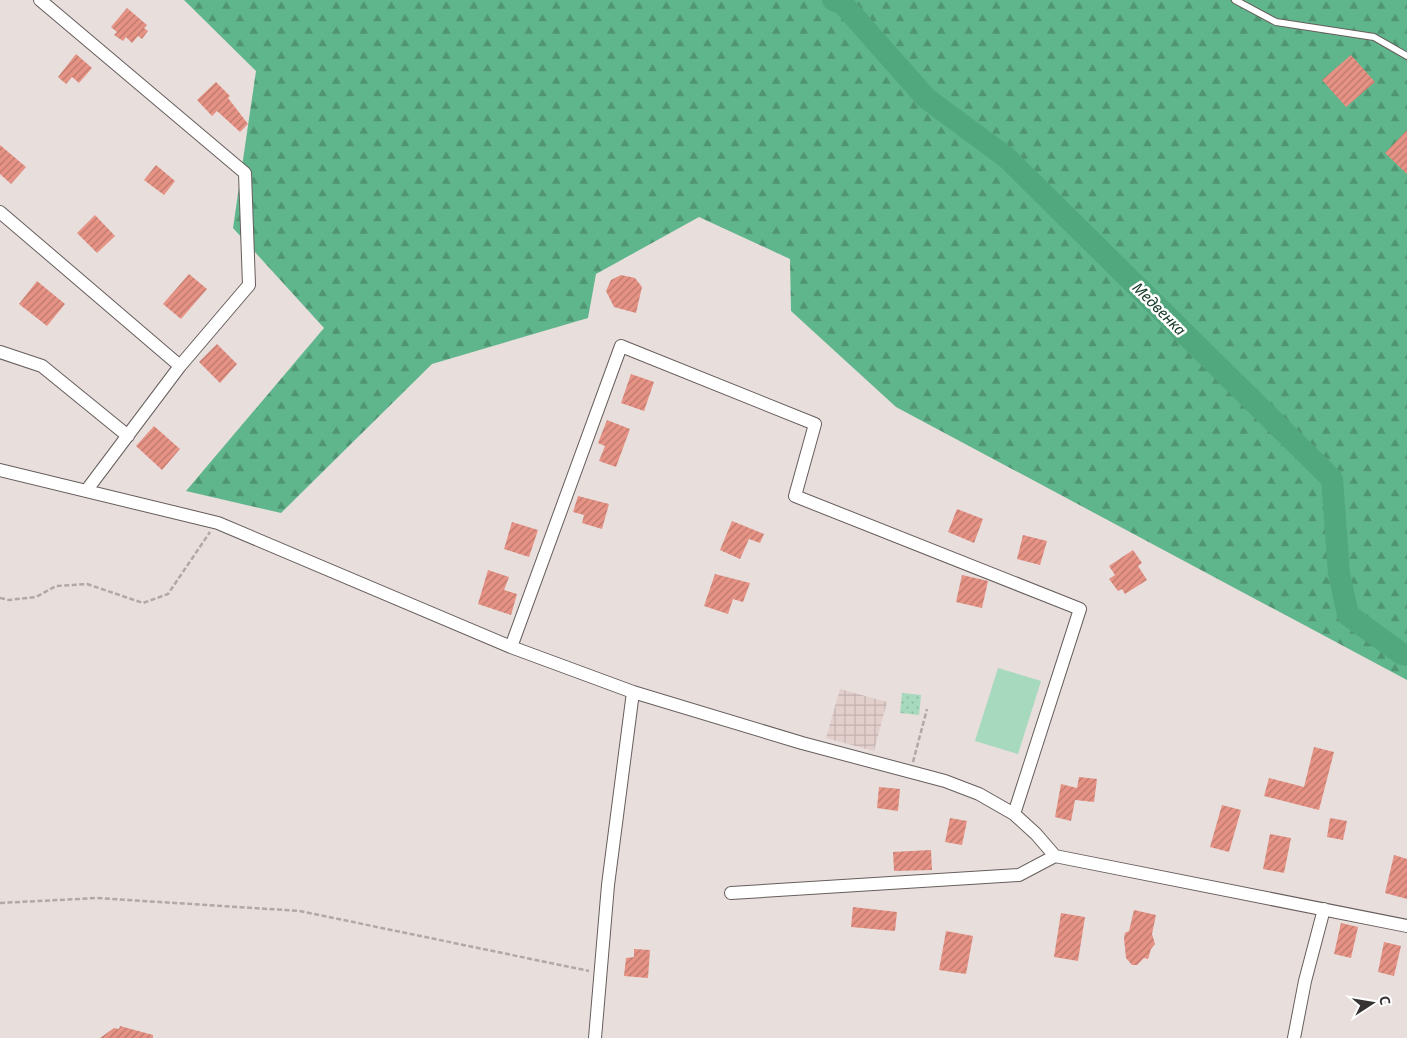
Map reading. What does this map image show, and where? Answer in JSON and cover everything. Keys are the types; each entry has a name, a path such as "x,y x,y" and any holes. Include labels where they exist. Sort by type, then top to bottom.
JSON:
{"street":[{"path":"40,0 245,173 249,285 180,366 86,491"},
{"path":"0,212 180,366"},
{"path":"511,647 622,346 815,424 795,496 1080,608 1014,814"},
{"path":"0,352 42,366 128,436"},
{"path":"0,470 218,523 511,647 633,692 802,743 911,770 979,794 1014,814 1036,834 1055,856 1407,926"},
{"path":"595,1038 608,885 633,692"},
{"path":"731,892 1019,875 1055,856"},
{"path":"1294,1038 1305,981 1324,909"}],"lane":[{"path":"1235,0 1276,22 1374,37 1407,56"}],"path":[{"path":"0,598 9,600 36,597 56,586 87,584 143,604 168,594 218,523"},
{"path":"911,770 927,709"},
{"path":"0,903 97,898 300,911 601,973"}],"shaded area":[{"path":"840,689 887,702 874,751 826,738"}],"green space":[{"path":"184,0 1407,0 1407,680 896,407 791,311 790,259 699,217 596,274 588,318 432,364 281,513 186,491 324,328 233,228 256,71"},
{"path":"998,668 1041,681 1018,754 975,741"},
{"path":"902,693 921,695 919,715 900,713"}],"building":[{"path":"127,8 147,25 144,28 148,31 142,39 138,36 132,43 126,37 123,41 114,35 117,32 111,27"},
{"path":"76,54 92,68 79,83 72,77 66,84 58,77"},
{"path":"1351,55 1375,82 1346,107 1322,80"},
{"path":"216,82 230,96 228,98 248,124 240,132 217,111 212,116 197,100"},
{"path":"1407,130 1407,174 1385,153"},
{"path":"0,145 26,167 11,184 0,174"},
{"path":"156,165 175,181 164,195 144,180"},
{"path":"95,215 115,236 97,253 77,233"},
{"path":"189,274 207,289 181,319 163,304"},
{"path":"621,275 635,278 642,287 636,313 614,307 606,291 611,280"},
{"path":"37,281 65,304 47,326 19,304"},
{"path":"217,344 237,364 220,383 199,362"},
{"path":"631,374 654,382 644,411 621,403"},
{"path":"607,420 630,429 616,467 599,461 605,446 598,443"},
{"path":"154,426 180,449 162,470 136,446"},
{"path":"578,496 609,504 602,529 582,523 584,515 573,512"},
{"path":"957,509 983,519 974,543 948,532"},
{"path":"732,521 764,534 760,543 749,539 740,559 720,550"},
{"path":"512,522 538,530 529,557 504,549"},
{"path":"1023,535 1047,541 1040,565 1017,559"},
{"path":"1133,550 1142,563 1138,566 1147,580 1125,594 1122,589 1118,591 1109,579 1115,575 1109,566"},
{"path":"488,570 509,577 504,590 517,594 511,615 478,604"},
{"path":"715,574 750,583 743,602 733,599 728,614 704,606"},
{"path":"962,575 988,581 982,608 956,602"},
{"path":"1314,747 1334,752 1319,810 1264,796 1269,778 1304,787"},
{"path":"1079,777 1097,779 1094,802 1075,800 1071,821 1055,817 1061,784 1077,788"},
{"path":"879,787 900,789 898,811 877,808"},
{"path":"1222,805 1241,810 1229,852 1210,847"},
{"path":"950,818 967,821 962,845 945,842"},
{"path":"1330,818 1347,821 1343,840 1327,837"},
{"path":"1270,834 1291,838 1284,873 1263,869"},
{"path":"931,850 932,870 894,871 893,852"},
{"path":"1394,855 1407,859 1407,899 1385,893"},
{"path":"853,907 897,912 895,931 851,927"},
{"path":"1134,910 1156,915 1152,934 1155,944 1151,949 1148,959 1144,958 1137,965 1132,965 1126,958 1124,938 1125,933 1129,931"},
{"path":"1061,913 1085,917 1078,961 1054,957"},
{"path":"1341,923 1358,927 1351,958 1334,954"},
{"path":"946,931 973,936 966,974 939,970"},
{"path":"1384,942 1401,946 1394,976 1378,972"},
{"path":"634,949 650,950 648,978 624,976 626,958 634,957"},
{"path":"120,1026 153,1035 153,1038 100,1038 114,1028 119,1029"}],"waterway":[{"name":"Медвенка","path":"833,0 843,4 926,98 1007,158 1332,479 1339,573 1348,615 1402,654 1407,655"}]}
